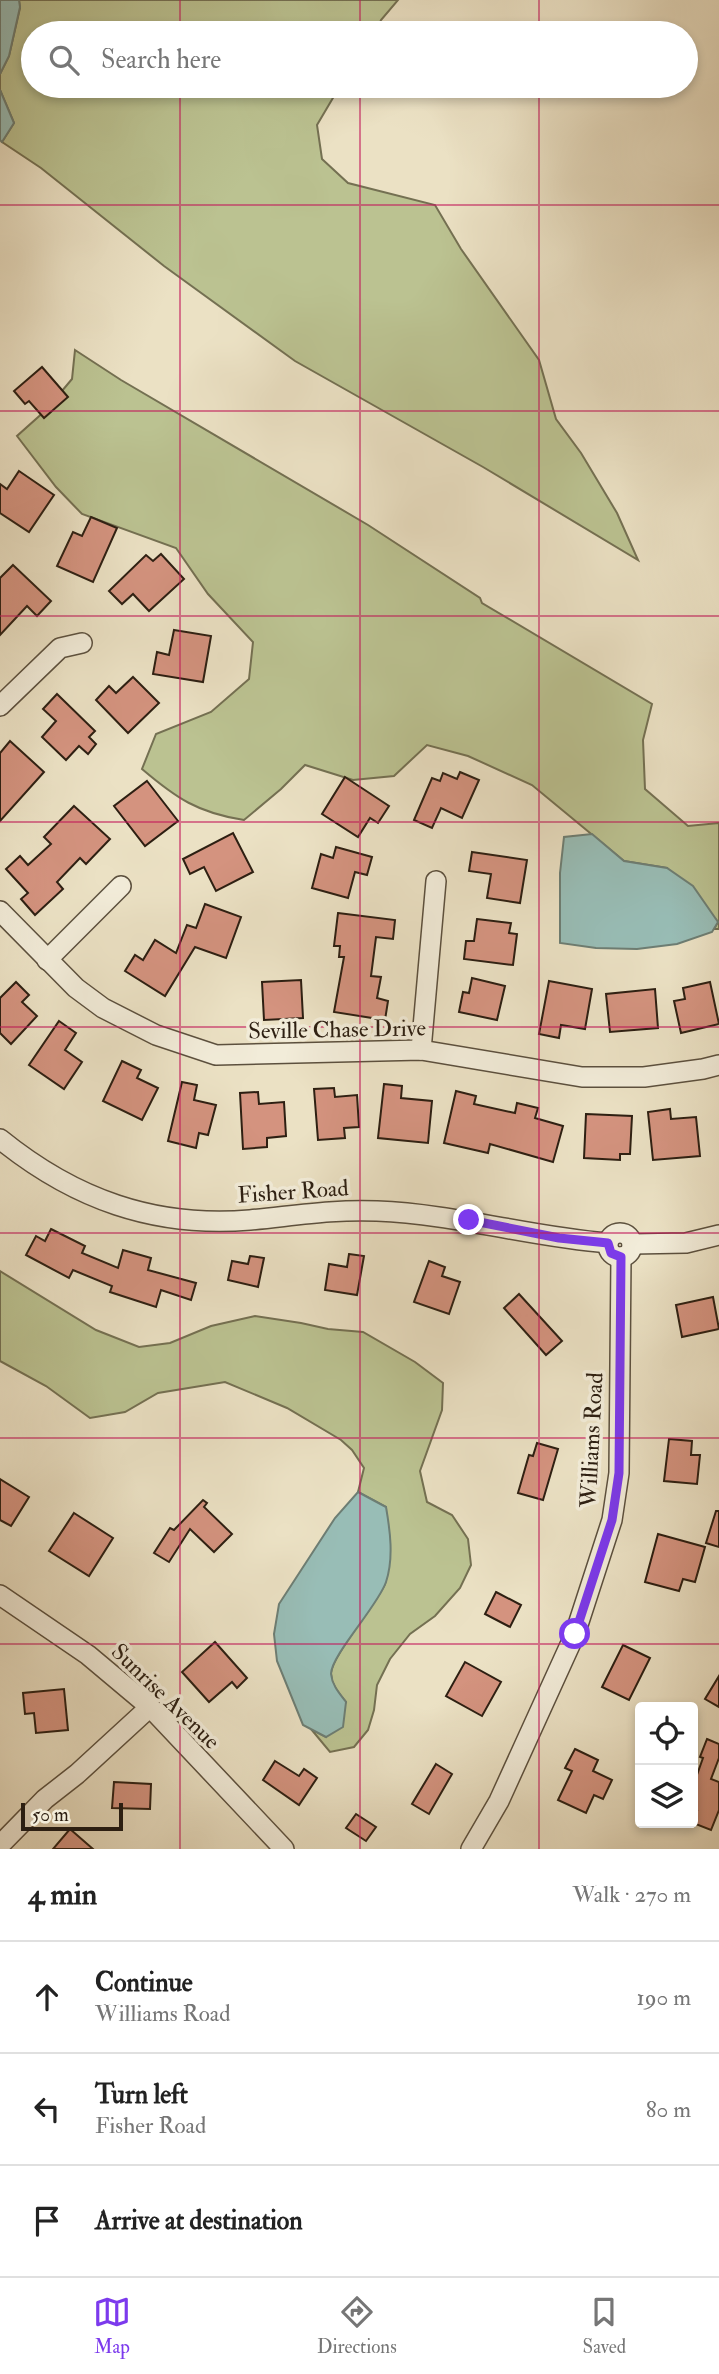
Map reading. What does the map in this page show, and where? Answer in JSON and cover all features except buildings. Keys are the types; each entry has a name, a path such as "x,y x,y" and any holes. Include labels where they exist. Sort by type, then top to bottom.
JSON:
{"street":[{"path":"0,706 60,648 82,643"},
{"path":"421,1050 436,881"},
{"path":"47,960 121,886"},
{"name":"Seville Chase Drive","path":"0,911 76,988 123,1019 156,1035 216,1055 421,1050 582,1077 645,1077 719,1065"},
{"name":"Fisher Road","path":"0,1139 48,1175 97,1198 150,1215 209,1221 249,1220 336,1211 377,1211 457,1219 621,1248 686,1243 719,1235"},
{"name":"Williams Road","path":"471,1849 499,1801 575,1634 612,1520 619,1473 621,1248"},
{"name":"Sunrise Avenue","path":"0,1595 88,1655 150,1707 284,1849"},
{"path":"0,1845 45,1799 77,1774 150,1707"}],"green space":[{"path":"19,0 398,0 381,21 21,21 21,98 333,98 317,125 322,159 348,183 435,205 461,249 539,360 556,419 581,453 617,513 638,560 483,467 295,361 164,266 41,168 2,142 14,123 0,90 0,74 9,56 20,8"},
{"path":"75,350 121,380 368,525 480,598 482,603 652,704 643,740 645,789 688,826 719,823 719,929 714,929 718,922 667,868 624,861 532,785 468,756 427,745 394,776 353,780 305,765 244,820 213,813 188,803 142,769 156,734 211,712 249,679 253,642 208,594 176,548 82,514 56,487 17,436 46,410 72,379"},
{"path":"0,1271 96,1330 139,1347 170,1343 211,1326 255,1316 328,1329 363,1332 415,1362 443,1383 442,1410 420,1471 427,1502 452,1515 468,1539 471,1565 460,1588 435,1616 410,1634 390,1659 377,1685 368,1730 354,1747 330,1752 311,1729 326,1737 346,1702 332,1681 333,1665 385,1584 388,1558 386,1507 358,1492 364,1468 352,1450 341,1440 287,1408 225,1382 158,1393 125,1412 90,1418 46,1386 0,1361"}],"water":[{"path":"0,0 19,0 20,7 9,56 0,74"},
{"path":"0,90 14,123 2,142 0,140"},
{"path":"592,834 624,861 667,868 693,886 718,922 712,932 677,944 637,949 596,948 560,943 560,873 564,837"},
{"path":"358,1492 386,1507 390,1563 381,1592 333,1666 333,1682 346,1702 343,1727 326,1737 303,1725 277,1661 274,1634 279,1604 335,1518"}],"route":[{"path":"469,1220 559,1238 608,1243 611,1253 621,1257 619,1473 612,1520 575,1634"}]}
